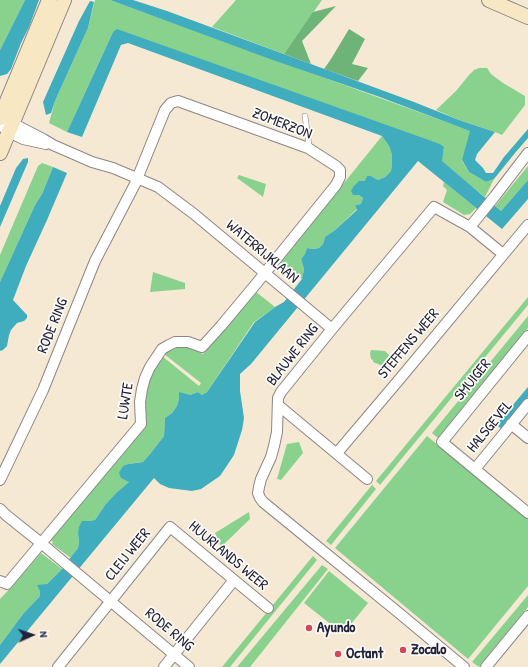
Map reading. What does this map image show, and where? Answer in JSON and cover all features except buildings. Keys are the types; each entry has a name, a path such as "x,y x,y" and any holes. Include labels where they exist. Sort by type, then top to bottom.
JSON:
{"street":[{"path":"0,153 4,124 49,0"},
{"path":"4,124 64,0"},
{"path":"488,0 528,17"},
{"name":"ZOMERZON","path":"136,181 165,110 170,103 178,101 308,148 336,166 340,170 340,177 336,185 264,274"},
{"name":"WATERRIJKLAAN","path":"4,124 23,139 57,147 92,162 107,171 136,181 173,198 332,329"},
{"path":"504,254 470,227 528,153"},
{"name":"RODE RING","path":"0,480 43,390 95,261 136,181"},
{"name":"BLAUWE RING","path":"464,667 263,502 258,493 261,479 274,446 277,432 278,398 281,392 434,206 470,227"},
{"name":"STEFFENS WEER","path":"337,453 528,225"},
{"name":"LUWTE","path":"41,543 141,424 140,402 145,378 150,367 162,349 175,342 188,342 202,347 264,274"},
{"name":"SMUIGER","path":"475,469 442,442 528,336"},
{"name":"HALSGEVEL","path":"475,469 528,404"},
{"path":"278,405 368,479"},
{"path":"511,424 528,438"},
{"path":"475,469 525,510 528,499"},
{"name":"RODE RING","path":"0,509 189,667"},
{"name":"HUURLANDS WEER","path":"170,527 268,608"},
{"name":"CLEIJ WEER","path":"58,667 170,527"},
{"path":"0,581 7,584 41,543"},
{"path":"164,667 234,580"},
{"path":"486,667 528,616"}],"lane":[{"path":"305,116 309,145 308,148"}],"green space":[{"path":"0,0 25,0 0,50"},
{"path":"95,0 110,0 471,131 462,161 469,172 486,182 494,179 485,197 441,161 444,148 113,32 67,132 49,123 55,101 88,28"},
{"path":"236,0 322,0 284,54 212,27"},
{"path":"336,6 302,41 311,64 284,54 313,12"},
{"path":"349,29 365,39 352,64 368,68 358,81 324,69"},
{"path":"479,68 487,68 491,74 503,83 525,96 525,105 502,135 459,120 436,110 456,91 474,70"},
{"path":"382,136 389,146 392,155 391,171 385,177 378,180 371,176 359,195 363,198 361,204 355,205 357,209 335,230 325,237 323,244 319,248 307,248 301,259 304,269 302,279 280,262"},
{"path":"42,163 53,167 42,194 35,205 0,282 0,255 38,166"},
{"path":"528,166 528,180 501,211 495,206"},
{"path":"239,175 266,184 263,197 237,178"},
{"path":"444,182 476,208 470,214 464,215 443,202 447,190 443,186"},
{"path":"153,272 185,283 185,289 150,292"},
{"path":"255,291 275,307 254,322 207,392 202,395 198,392 179,399 177,406 172,413 165,418 164,436 143,462 129,464 129,482 105,505 95,520 88,521 78,534 78,548 71,558 52,544 53,542 48,537 145,424 143,403 147,381 162,356 199,386 201,383 164,354 177,346 186,346 203,354"},
{"path":"528,297 528,305 380,485 376,481"},
{"path":"528,316 528,328 438,438 432,433"},
{"path":"371,350 385,351 391,357 390,369 373,362 370,353"},
{"path":"427,436 528,519 528,586 468,659 335,548"},
{"path":"299,442 303,453 281,480 277,479 287,444"},
{"path":"372,485 376,489 331,545 326,541"},
{"path":"249,512 250,519 221,547 215,533"},
{"path":"41,553 62,569 40,591 40,596 23,614 0,645 0,599"},
{"path":"313,556 317,560 230,667 222,667"},
{"path":"322,565 328,569 250,667 237,667"},
{"path":"329,571 368,603 343,634 304,603"},
{"path":"528,595 528,607 479,667 472,662"}],"water":[{"path":"25,0 39,0 11,69 7,74 0,76 0,50"},
{"path":"110,0 133,0 167,11 459,120 495,132 477,154 475,160 486,173 493,173 504,157 528,129 528,138 494,179 486,182 469,172 462,160 470,131"},
{"path":"90,1 94,2 88,28 51,113 46,115 43,102 79,21"},
{"path":"117,29 440,144 444,147 442,161 501,211 528,180 528,199 502,229 418,161 251,364 240,374 240,391 244,418 242,430 234,455 220,476 201,489 192,491 169,488 160,484 154,478 0,664 0,645 23,614 40,596 40,591 37,585 47,584 62,569 78,548 79,527 82,521 95,520 105,505 129,482 121,478 119,473 123,466 143,462 164,436 165,418 172,413 177,406 179,392 190,395 198,392 202,395 207,392 255,322 284,302 302,279 304,269 301,259 307,248 319,248 323,244 325,237 357,210 355,205 361,204 363,198 359,195 353,195 351,191 354,186 359,181 365,181 367,176 371,176 378,180 385,177 391,171 392,155 389,146 382,136 128,43 121,45 82,137 67,132 113,32"},
{"path":"28,158 28,162 0,227 0,206 16,168 23,159"},
{"path":"53,167 67,173 26,266 13,300 27,315 27,318 24,321 17,323 11,330 7,346 0,351 0,282 35,205 42,194"},
{"path":"528,387 528,397 502,429 496,425"}],"place":[{"name":"Ayundo","path":"309,628"},
{"name":"Zocalo","path":"403,650"},
{"name":"Octant","path":"338,654"}]}
